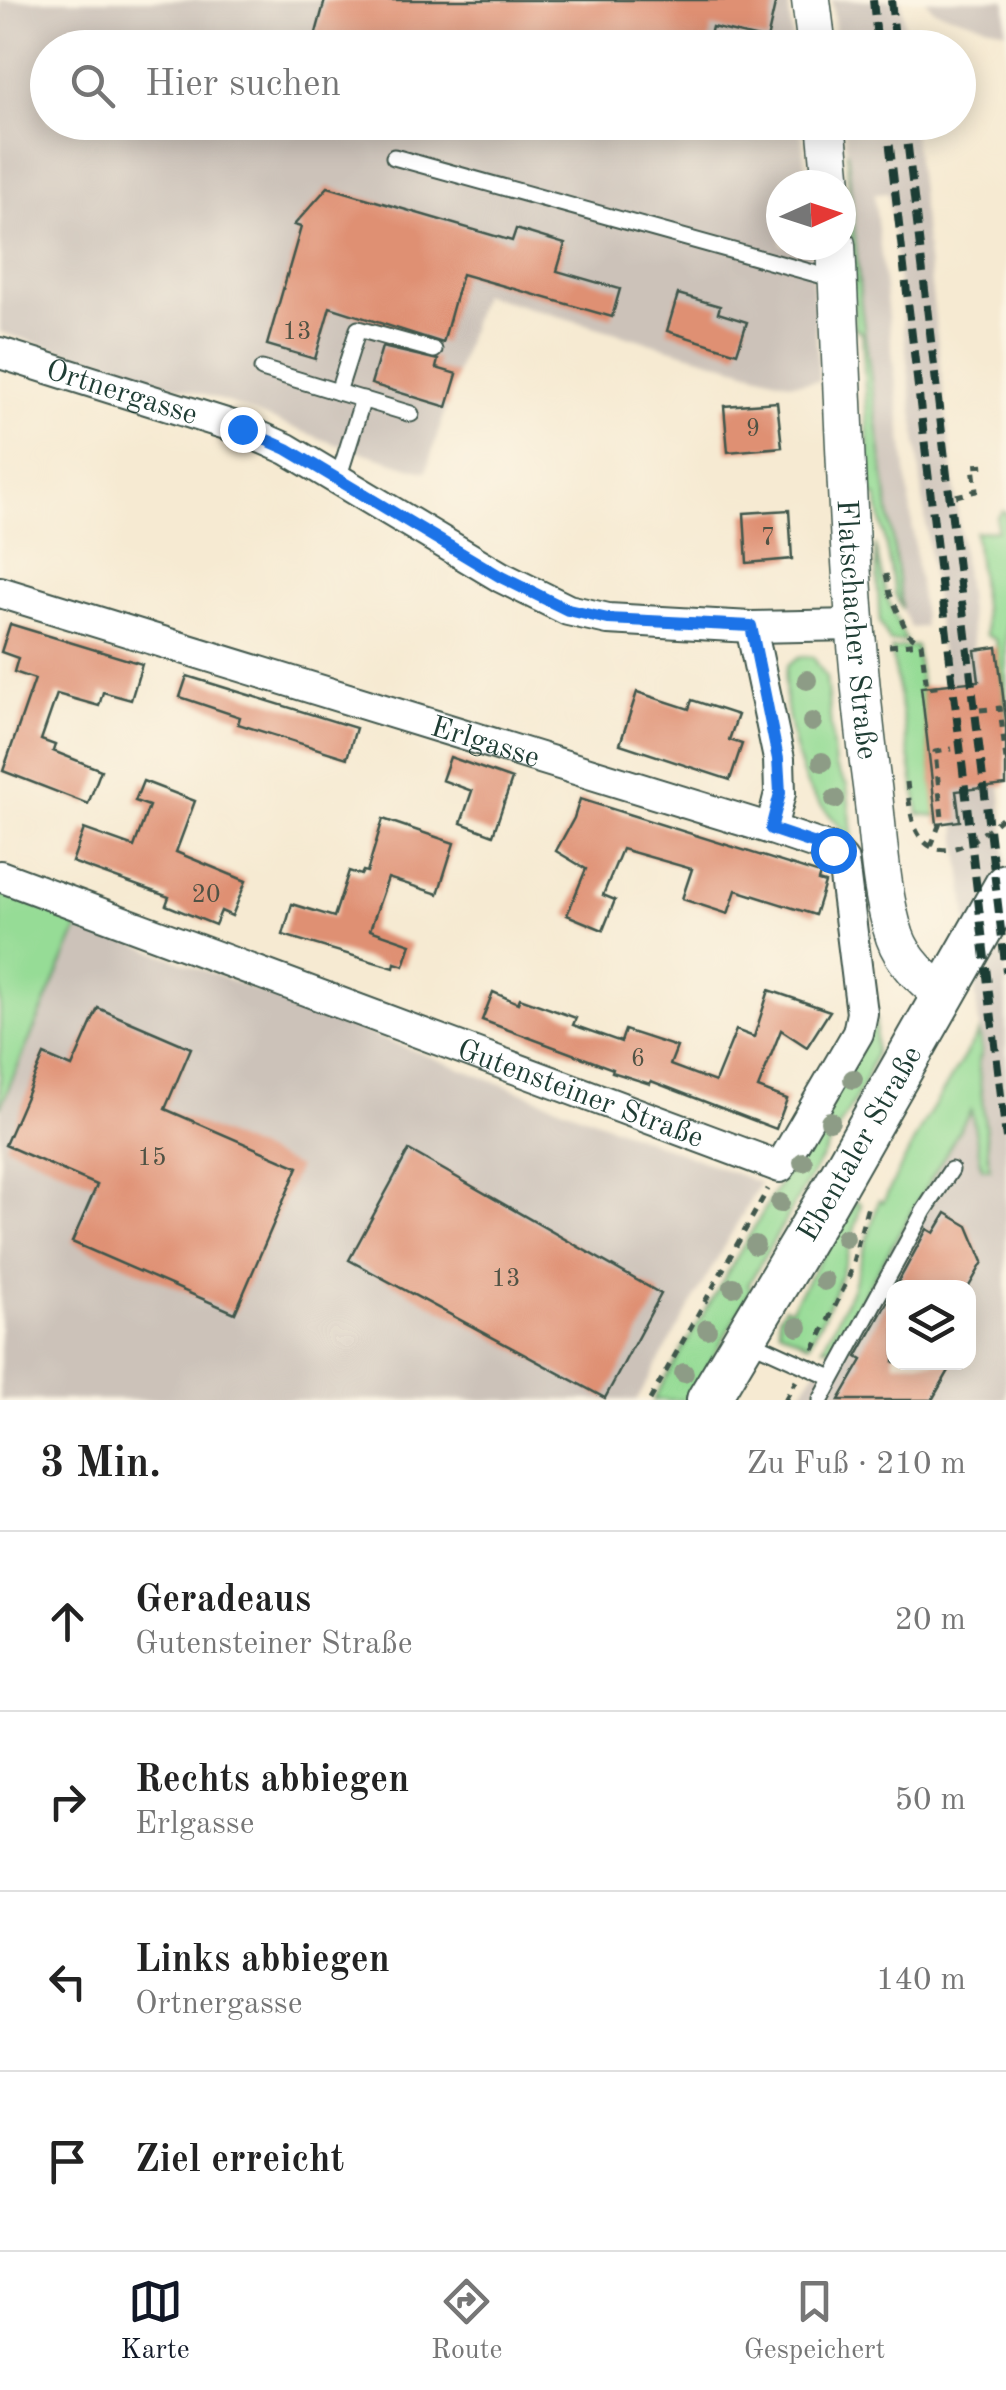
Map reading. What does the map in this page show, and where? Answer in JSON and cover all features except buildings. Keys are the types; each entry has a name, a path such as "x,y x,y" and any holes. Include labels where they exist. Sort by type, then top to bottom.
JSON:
{"main road":[{"name":"Ebentaler Straße","path":"708,1400 1006,886"}],"street":[{"path":"811,0 815,30"},
{"path":"828,140 831,170"},
{"name":"Flatschacher Straße","path":"837,262 855,625 865,734 894,934 918,974 943,995"},
{"name":"Ortnergasse","path":"0,354 242,429 287,449 501,577 568,610 608,619 751,626 855,625"},
{"name":"Erlgasse","path":"0,592 771,829"},
{"path":"751,626 778,759 780,793 771,829 833,850 843,861 862,1013 858,1033 780,1167"},
{"name":"Gutensteiner Straße","path":"0,876 780,1167"}],"lane":[{"path":"394,157 837,262"},
{"path":"338,392 358,329 434,350"},
{"path":"262,369 412,414"},
{"path":"338,480 363,399"},
{"path":"821,1400 924,1211 951,1170"},
{"path":"744,1338 832,1378"}],"path":[{"path":"956,496 976,490 972,466 986,465"},
{"path":"884,560 890,594 908,634 921,642"},
{"path":"892,646 921,642"},
{"path":"921,642 927,688 945,686"},
{"path":"980,710 1000,708 1006,762"},
{"path":"931,846 942,818 934,752 952,750"},
{"path":"906,778 917,832 931,846 954,849 978,838 1006,814"},
{"path":"650,1400 780,1167"},
{"path":"785,1400 849,1277 869,1200"}],"shaded area":[{"path":"0,0 788,0 791,30 30,30 30,140 802,140 805,170 766,170 766,260 812,260 819,381 791,383 481,294 426,472 329,442 230,403 0,332"},
{"path":"832,0 901,0 905,30 835,30"},
{"path":"925,0 1006,0 1006,31 934,10"},
{"path":"846,140 914,140 988,775 1000,785 1006,859 1006,1400 795,1400 838,1340 982,1094 978,1062 982,1053 956,822 960,820 888,193 874,194 924,627 911,628 902,609 861,305 856,251 856,170 848,170"},
{"path":"80,923 760,1183 637,1400 0,1400 0,1108"}],"green space":[{"path":"856,250 902,609 895,594 877,498 871,493 862,333 854,327 851,260 856,260"},
{"path":"1003,511 1006,724 996,640 986,635 975,532 997,530 997,518"},
{"path":"875,545 886,595 906,641 890,642 880,623"},
{"path":"916,646 937,816 919,814 891,649"},
{"path":"800,657 813,657 826,677 835,767 847,785 853,841 808,787 799,761 785,690 788,665"},
{"path":"0,891 80,923 0,1108"},
{"path":"876,1019 875,1053 863,1086 748,1285 752,1288 689,1400 653,1400"},
{"path":"979,1032 982,1053 978,1062 990,1169 982,1168 971,1110 833,1347 823,1347 852,1289 879,1200 883,1202 922,1126"},
{"path":"856,1201 861,1204 846,1260 809,1344 779,1329 779,1317 785,1307 790,1309"}],"railway":[{"path":"873,0 876,30"},
{"path":"891,0 894,30"},
{"path":"889,140 1006,1138"},
{"path":"907,140 1006,972"}],"route":[{"path":"242,429 287,449 501,577 568,610 608,619 751,626 778,759 780,793 771,829 833,850"}]}
